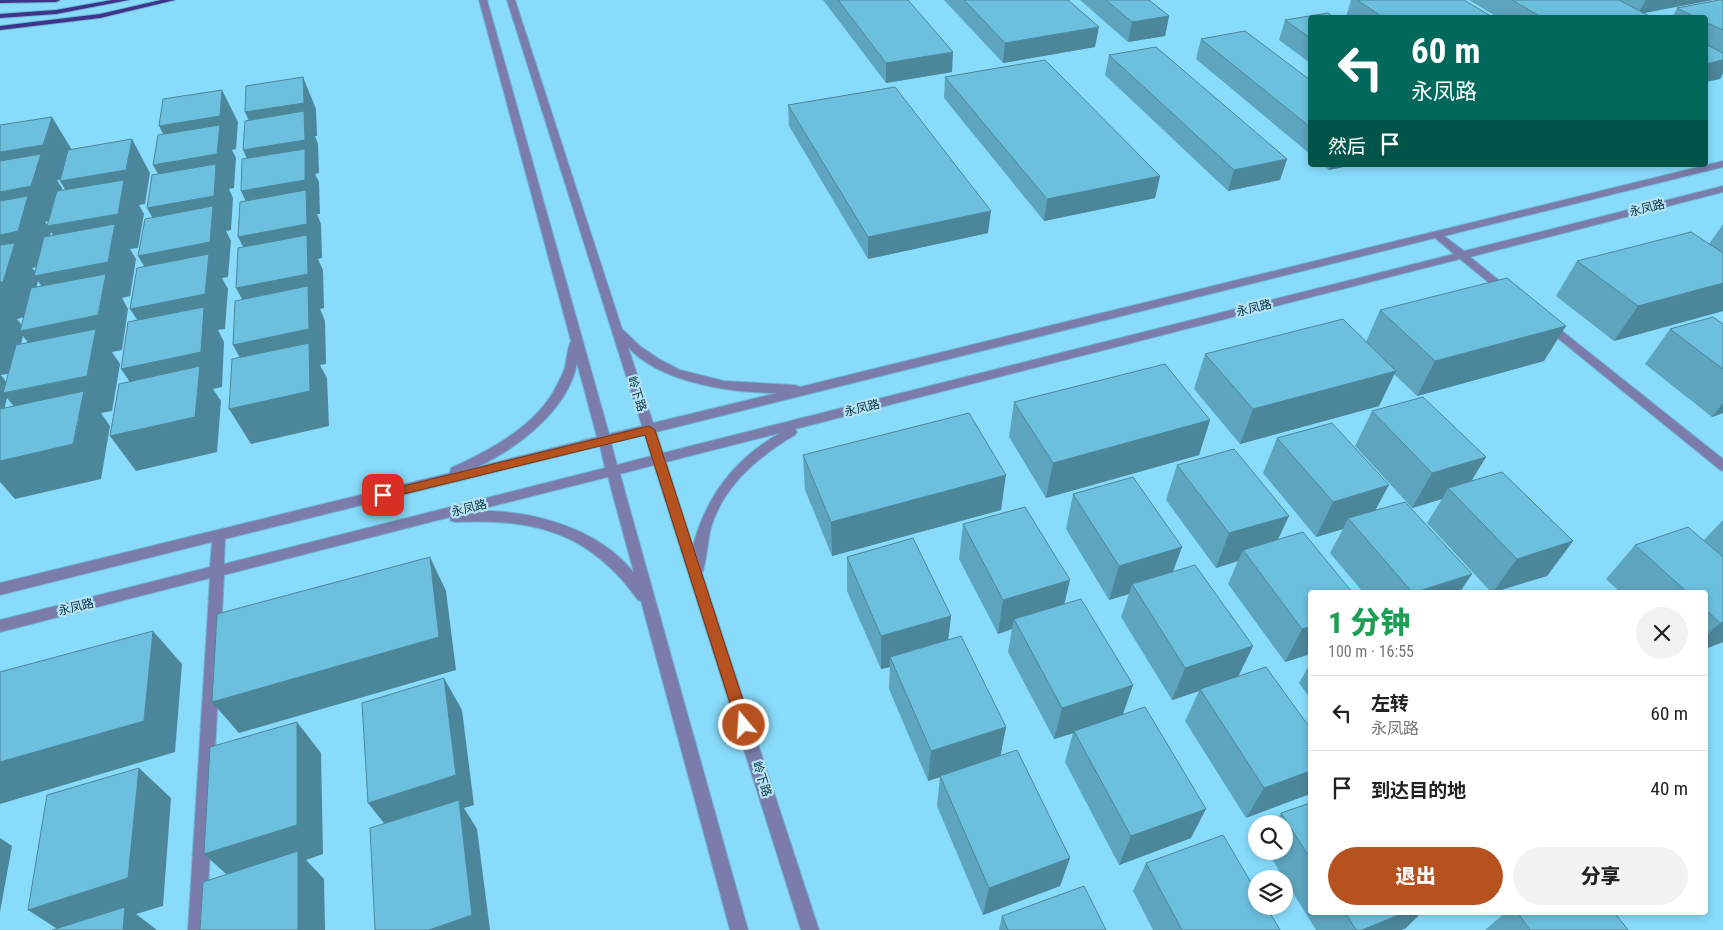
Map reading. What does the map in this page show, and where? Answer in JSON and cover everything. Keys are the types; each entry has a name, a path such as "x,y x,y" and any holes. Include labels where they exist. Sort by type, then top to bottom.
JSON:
{"main road":[{"path":"0,1 56,0"},
{"path":"0,16 56,12 125,0"},
{"path":"0,28 100,16 171,0"}],"street":[{"path":"483,0 739,930"},
{"name":"岭下路","path":"511,0 810,930"},
{"name":"永凤路","path":"0,589 1723,164"},
{"name":"永凤路","path":"0,626 1723,189"},
{"path":"1437,235 1516,299"},
{"path":"1539,318 1723,466"},
{"path":"614,322 633,347 646,357 692,377 723,384 761,389 802,389 832,385"},
{"path":"402,490 466,467 512,440 531,425 559,395 572,367 574,354 573,329"},
{"path":"702,594 698,569 701,541 711,512 727,486 748,460 762,449 794,430 826,417"},
{"path":"414,522 480,516 535,521 567,532 599,548 626,572 636,585 653,617"},
{"path":"197,930 219,536"}],"building":[{"path":"838,0 908,0 953,52 886,63"},
{"path":"964,0 1068,0 1099,27 1005,43"},
{"path":"1106,0 1149,0 1169,16 1132,22"},
{"path":"1357,0 1464,0 1489,15 1380,15"},
{"path":"1512,0 1619,0 1647,15 1538,15"},
{"path":"1723,0 1723,30 1708,23 1708,15 1691,15 1677,8"},
{"path":"1308,16 1308,37 1285,20"},
{"path":"1245,31 1308,78 1308,125 1201,39"},
{"path":"1708,46 1723,53 1723,60 1708,63"},
{"path":"1156,47 1287,159 1234,170 1109,55"},
{"path":"1045,60 1160,176 1047,199 945,77"},
{"path":"303,77 304,103 245,112 246,86"},
{"path":"895,87 991,211 868,237 788,105"},
{"path":"222,90 220,116 159,126 163,99"},
{"path":"304,111 305,140 243,150 245,121"},
{"path":"52,117 43,145 0,152 0,125"},
{"path":"220,125 217,154 153,165 158,135"},
{"path":"132,139 126,170 60,181 68,150"},
{"path":"305,149 305,180 241,191 242,159"},
{"path":"41,154 31,186 0,192 0,161"},
{"path":"216,164 214,196 147,208 152,175"},
{"path":"124,180 118,214 47,226 57,191"},
{"path":"306,190 307,224 238,237 240,202"},
{"path":"28,196 18,231 0,235 0,201"},
{"path":"213,206 210,242 138,256 145,219"},
{"path":"115,224 108,262 34,276 44,237"},
{"path":"1691,232 1723,253 1723,283 1638,306 1577,261"},
{"path":"307,235 308,274 236,288 238,248"},
{"path":"15,243 3,282 0,282 0,245"},
{"path":"209,254 205,294 130,309 137,268"},
{"path":"106,274 98,315 20,331 31,288"},
{"path":"1507,278 1566,326 1435,361 1380,310"},
{"path":"308,286 309,329 233,345 235,301"},
{"path":"204,307 201,352 121,369 128,322"},
{"path":"1713,317 1723,324 1723,369 1670,329"},
{"path":"1343,319 1396,371 1253,409 1205,354"},
{"path":"96,329 87,376 3,393 16,345"},
{"path":"309,343 310,391 229,409 232,359"},
{"path":"1165,364 1210,420 1053,463 1014,402"},
{"path":"200,366 195,417 110,436 119,384"},
{"path":"84,391 73,444 0,461 0,409"},
{"path":"1423,397 1486,457 1432,473 1372,411"},
{"path":"969,413 1006,475 831,522 803,455"},
{"path":"1332,423 1389,485 1333,502 1277,438"},
{"path":"1234,449 1289,516 1229,533 1177,465"},
{"path":"1502,472 1573,541 1517,559 1448,488"},
{"path":"1133,477 1182,547 1119,566 1073,494"},
{"path":"1405,502 1472,574 1422,590 1410,590 1348,518"},
{"path":"1025,507 1070,580 1003,600 963,524"},
{"path":"1688,527 1723,557 1723,622 1720,623 1708,612 1708,590 1685,590 1635,545"},
{"path":"1303,532 1350,590 1308,590 1308,628 1302,629 1243,550"},
{"path":"913,538 951,616 881,636 847,557"},
{"path":"430,557 439,637 212,702 217,614"},
{"path":"1195,565 1253,646 1185,668 1132,584"},
{"path":"1081,599 1133,685 1062,708 1014,619"},
{"path":"153,631 144,721 0,762 0,672"},
{"path":"961,636 1006,727 931,751 890,657"},
{"path":"1266,667 1308,725 1308,772 1264,788 1200,689"},
{"path":"444,678 456,775 368,803 362,703"},
{"path":"1145,707 1206,809 1131,836 1074,731"},
{"path":"297,722 297,825 204,854 210,747"},
{"path":"1017,750 1070,858 989,888 940,776"},
{"path":"139,768 128,878 28,910 47,795"},
{"path":"459,800 472,915 429,930 375,930 370,828"},
{"path":"1308,804 1308,855 1293,832 1293,815 1282,815 1281,813"},
{"path":"1223,835 1248,877 1248,915 1271,915 1280,930 1182,930 1146,863"},
{"path":"298,851 298,930 200,930 203,882"},
{"path":"1084,886 1106,930 1008,930 1002,916"},
{"path":"125,907 123,930 52,930"},
{"path":"1347,915 1399,915 1362,930 1356,930"},
{"path":"1519,915 1616,915 1628,930 1530,930"}],"route":[{"path":"383,495 649,430 744,725"}]}
